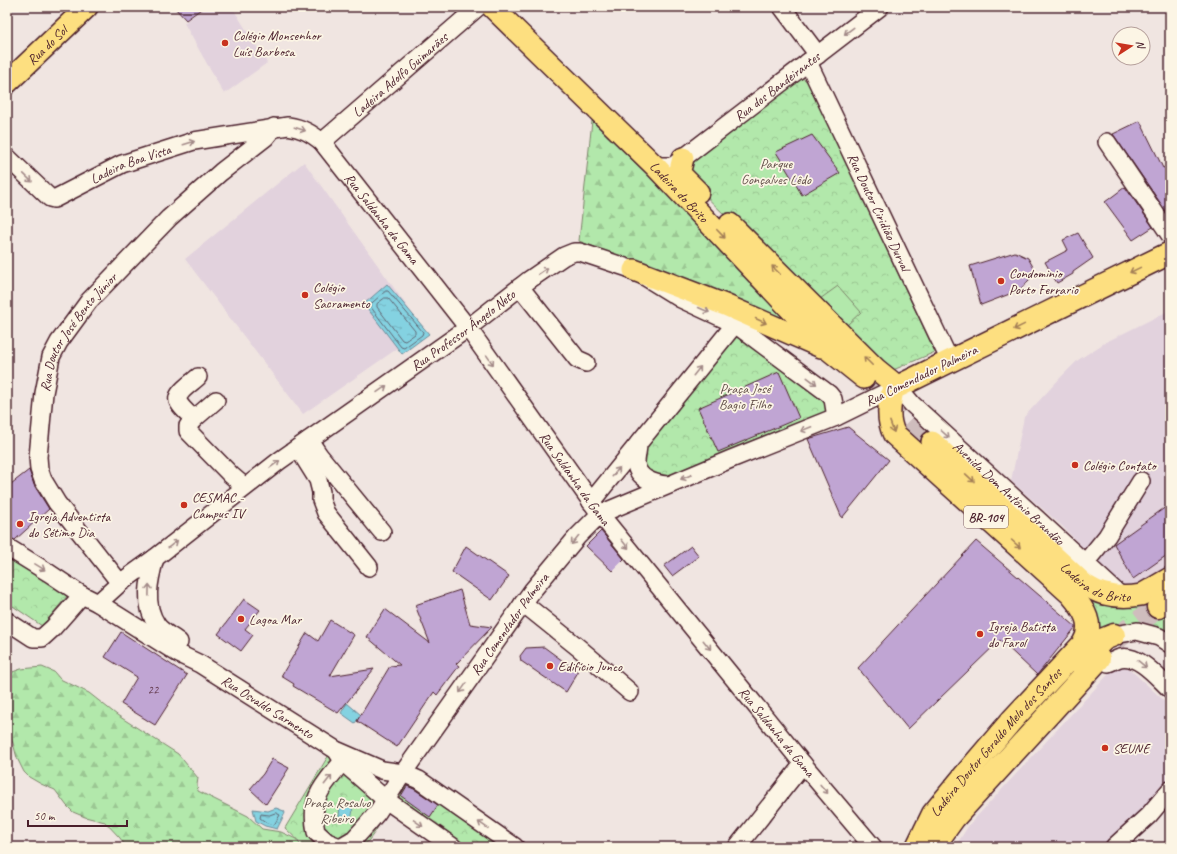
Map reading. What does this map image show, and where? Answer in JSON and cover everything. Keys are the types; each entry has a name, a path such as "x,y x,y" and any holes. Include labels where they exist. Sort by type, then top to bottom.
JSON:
{"highway":[{"name":"Rua Comendador Palmeira","path":"895,388 1170,253"},
{"name":"Ladeira Doutor Geraldo Melo dos Santos","path":"895,388 888,417 894,434 1071,594 1087,617 1089,628 1087,638 1082,644 1012,720 965,774 933,814 917,847"},
{"path":"1012,720 1036,709 1092,650 1104,639 1114,635"},
{"name":"Ladeira Doutor Geraldo Melo dos Santos","path":"936,847 941,836 954,818 1104,661"},
{"path":"948,847 1086,686 1104,661"}],"main road":[{"name":"Rua do Sol","path":"7,83 87,7"},
{"name":"Ladeira do Brito","path":"492,7 671,168 829,350 864,378"},
{"name":"Ladeira do Brito","path":"671,168 680,170 681,175 895,388"},
{"path":"634,270 725,305 829,350"},
{"name":"Ladeira do Brito","path":"932,442 1085,585 1105,594 1148,600"},
{"path":"1148,600 1170,578"}],"street":[{"name":"Ladeira Adolfo Guimarães","path":"322,142 478,7"},
{"name":"Rua Doutor Ciridião Durval","path":"782,7 813,59 950,362"},
{"name":"Rua dos Bandeirantes","path":"671,168 880,7"},
{"name":"Rua Saldanha da Gama","path":"274,127 288,126 302,129 312,134 322,142 468,328 595,508 803,764 873,847"},
{"name":"Ladeira Boa Vista","path":"7,157 50,198 54,199 122,164 187,143 274,127"},
{"name":"Rua Doutor José Bento Júnior","path":"120,583 57,503 43,480 39,469 38,457 40,425 44,392 52,357 59,342 90,301 147,240 209,182 266,137 274,127"},
{"path":"1107,142 1170,236"},
{"name":"Rua Professor Ângelo Neto","path":"98,603 120,583 155,558 245,487 468,328 520,287 564,256 574,252 580,252 634,270 681,299 735,324 829,394 833,399 836,417"},
{"path":"520,287 577,359 586,363"},
{"name":"Rua Comendador Palmeira","path":"386,800 403,773 523,603 577,537 638,444 735,324"},
{"path":"194,419 179,403 178,394 198,377"},
{"name":"Rua Comendador Palmeira","path":"595,508 667,486 836,417 895,388"},
{"name":"Avenida Dom Antônio Brandão","path":"895,388 1085,563 1148,600"},
{"path":"216,400 194,419 188,426 188,431 231,475 245,487"},
{"path":"304,444 319,455 382,532"},
{"path":"304,444 318,480 321,500 326,513 369,567"},
{"path":"638,444 636,463 638,471 648,481 667,486"},
{"path":"1085,563 1107,536 1141,481"},
{"path":"321,492 335,484 342,482"},
{"name":"Rua Osvaldo Sarmento","path":"7,547 179,654 200,664 339,755 382,770 403,773 419,780 515,847"},
{"path":"135,626 150,612 149,579 155,558"},
{"path":"7,621 33,638 42,638 53,628 82,595"},
{"path":"523,603 579,648 630,692"},
{"name":"Rua Osvaldo Sarmento","path":"150,612 158,626 188,649 200,664"},
{"path":"1114,635 1137,631 1159,637 1170,644"},
{"path":"1104,661 1128,657 1138,660 1169,688"},
{"path":"339,755 319,791 314,811 316,832 327,842 337,846 348,843 365,827 386,800"},
{"name":"Rua Osvaldo Sarmento","path":"339,755 345,764 386,800 453,847"},
{"path":"737,847 803,764"},
{"path":"1114,847 1148,815 1170,790"}],"shaded area":[{"name":"Colégio Monsenhor Luís Barbosa","path":"205,7 232,7 267,63 224,94 184,23"},
{"name":"Colégio Sacramento","path":"304,162 424,330 303,414 185,259"},
{"path":"1170,310 1170,577 1130,596 1062,526 1011,481 1024,417 1062,376 1078,360 1106,342"},
{"name":"SEUNE","path":"1124,664 1170,706 1170,791 1117,847 955,847 969,825 1116,666"}],"green space":[{"name":"Parque Gonçalves Lêdo","path":"798,75 808,82 935,352 891,371 845,333 681,172 681,157"},
{"path":"592,121 803,326 579,241"},
{"path":"838,286 861,312 847,325 820,299"},
{"name":"Praça José Bagio Filho","path":"737,327 830,397 831,413 677,480 659,479 640,469 642,450"},
{"path":"7,554 69,594 42,626 7,602"},
{"path":"1082,593 1157,599 1167,613 1168,639 1136,627 1092,641"},
{"path":"42,667 54,672 60,679 89,693 117,715 178,754 198,778 198,791 248,816 262,829 281,832 296,839 302,847 126,847 105,822 73,812 55,790 41,784 29,777 24,772 17,758 13,743 7,732 7,674 21,669"},
{"name":"Praça Rosalvo Ribeiro","path":"330,753 388,806 371,838 363,847 305,847 285,828"},
{"path":"411,770 519,847 456,847 390,801"}],"water":[{"path":"387,284 429,334 402,354 364,304"},
{"path":"347,703 361,715 355,723 341,713"},
{"path":"346,803 350,804 353,810 350,820 339,817 340,806"},
{"path":"276,808 284,811 285,813 277,829 265,826 256,821 253,809 268,811"}],"building":[{"path":"174,7 204,7 186,20"},
{"path":"1140,121 1163,168 1170,165 1170,217 1113,134"},
{"path":"812,135 840,173 802,195 776,152"},
{"path":"1125,187 1153,227 1133,240 1105,202"},
{"path":"1078,233 1093,258 1073,272 1073,274 1057,283 1045,262 1068,250 1063,240"},
{"name":"Condominio Porto Ferrario","path":"1015,252 1028,258 1036,272 1020,290 981,305 970,266"},
{"path":"779,372 799,418 718,452 698,408"},
{"path":"848,427 889,460 842,518 808,439"},
{"name":"Igreja Adventista do Sétimo Dia","path":"29,470 34,485 49,509 15,540 7,537 7,487"},
{"path":"1170,504 1170,553 1133,579 1114,544"},
{"path":"601,531 624,559 612,571 586,546"},
{"name":"Igreja Batista do Farol","path":"976,541 1075,626 1075,628 1037,675 1000,640 908,729 858,668"},
{"path":"466,546 509,576 492,600 452,572"},
{"path":"691,546 699,556 672,576 664,566"},
{"path":"460,590 470,624 492,627 456,664 459,666 437,695 434,692 397,747 357,721 390,666 400,665 367,637 385,609 430,643 415,605"},
{"name":"Lagoa Mar","path":"244,599 260,610 245,629 253,635 241,651 218,634"},
{"path":"330,620 354,635 330,676 374,669 338,713 293,686 294,684 281,676 307,633 318,641"},
{"path":"121,632 187,675 155,725 121,704 137,677 105,657"},
{"name":"Edifício Junco","path":"544,647 578,672 566,692 521,661 520,656 526,648"},
{"path":"272,759 289,768 266,804 250,789 263,774"},
{"path":"407,786 438,805 430,817 401,796"}],"tunnel":[{"path":"864,378 901,410 932,442"},
{"path":"1114,641 1158,607"}],"place":[{"name":"Colégio Monsenhor Luís Barbosa","path":"225,43"},
{"name":"Condominio Porto Ferrario","path":"1001,281"},
{"name":"Colégio Sacramento","path":"305,295"},
{"name":"Colégio Contato","path":"1075,465"},
{"name":"CESMAC - Campus IV","path":"184,505"},
{"name":"Igreja Adventista do Sétimo Dia","path":"20,524"},
{"name":"Lagoa Mar","path":"241,619"},
{"name":"Igreja Batista do Farol","path":"980,634"},
{"name":"Edifício Junco","path":"550,666"},
{"name":"SEUNE","path":"1105,748"}]}
